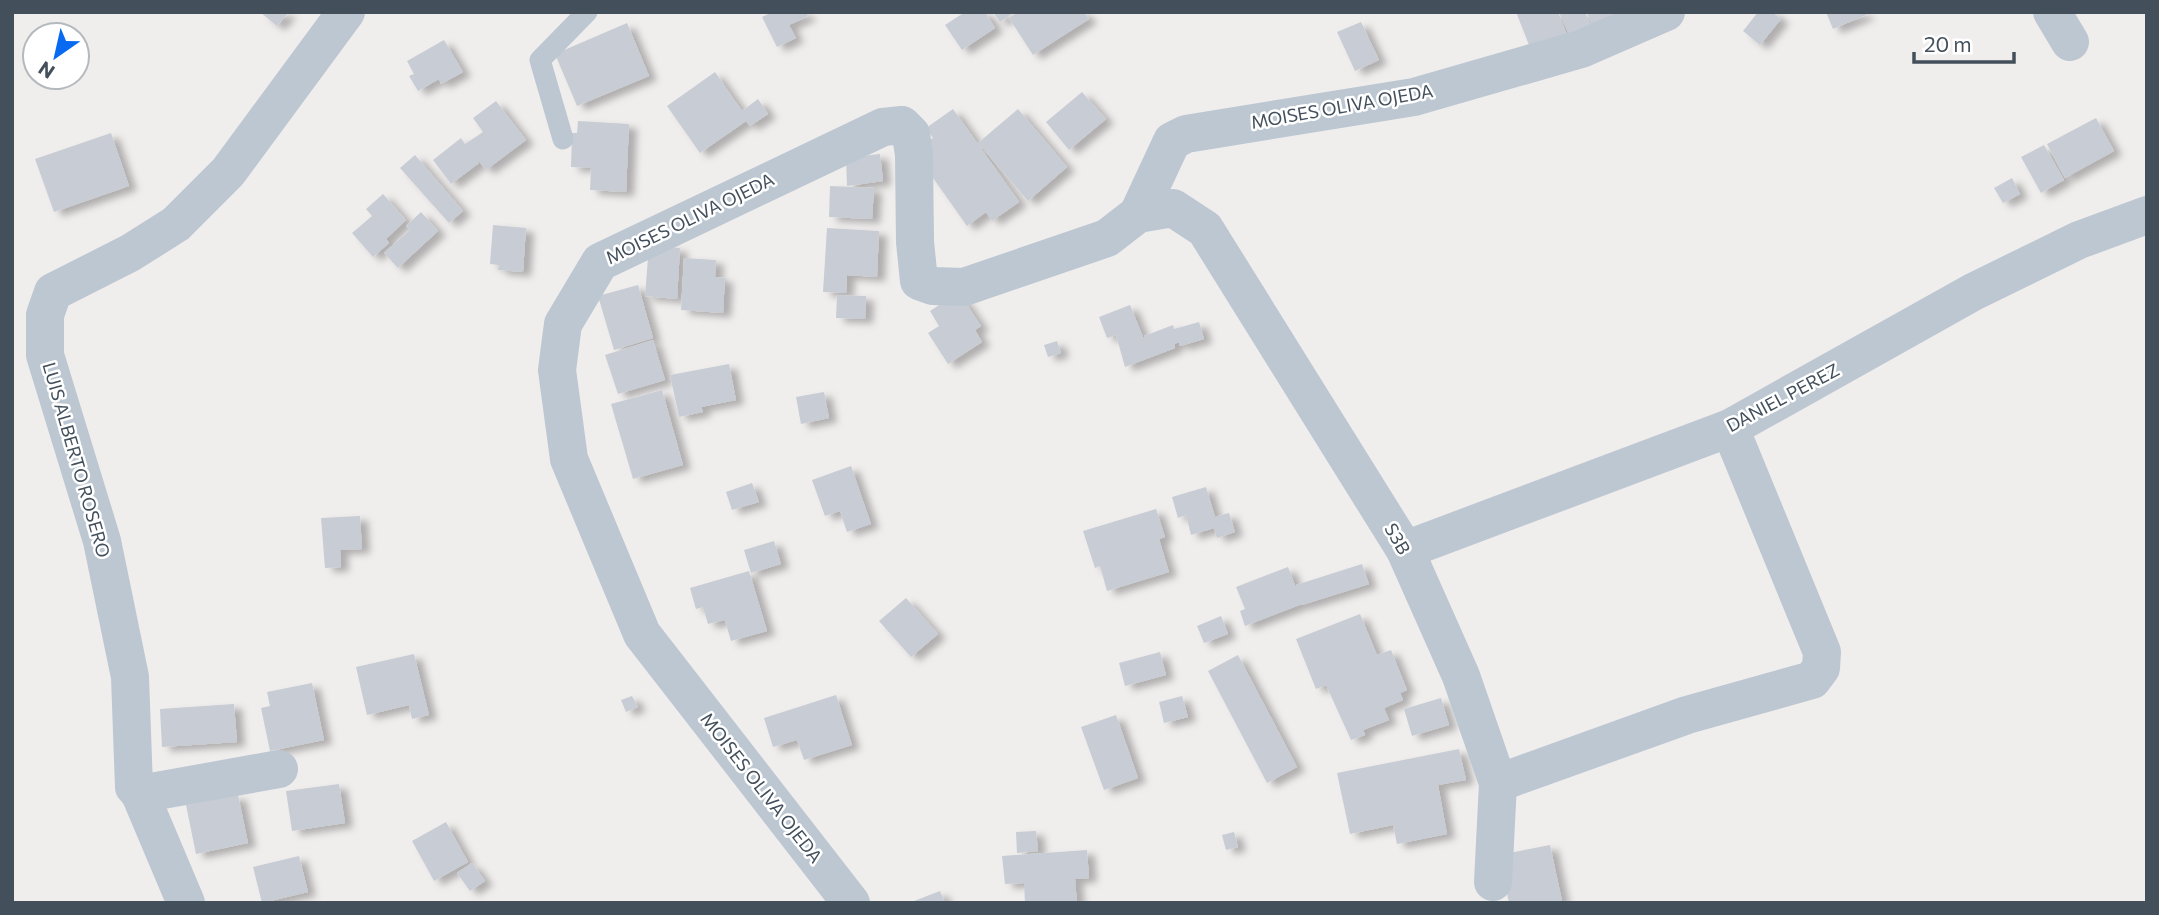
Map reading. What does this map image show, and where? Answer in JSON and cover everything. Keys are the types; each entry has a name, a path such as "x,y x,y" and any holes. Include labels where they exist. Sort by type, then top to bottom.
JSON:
{"street":[{"name":"LUIS ALBERTO ROSERO","path":"186,903 141,794 134,787 131,677 102,541 45,355 45,315 53,292 130,253 185,216 228,172 346,12"},
{"name":"MOISES OLIVA OJEDA","path":"851,903 642,634 569,459 557,370 563,324 600,262 883,127 902,125 911,134 919,281 933,286 964,287 1107,238 1138,214 1172,141 1186,134 1414,97 1581,49 1666,12"},
{"name":"MOISES OLIVA OJEDA","path":"1138,214 1173,208 1205,229"},
{"name":"DANIEL PEREZ","path":"1405,550 1730,428 1973,292 2080,240 2147,215"},
{"name":"S3B","path":"1205,229 1405,550 1461,676 1498,783 1493,882"},
{"path":"1498,783 1687,715 1812,681 1821,668 1822,652 1730,428"},
{"path":"141,794 279,769"}],"lane":[{"path":"564,139 540,60 587,12"}],"building":[{"path":"260,12 289,12 277,26"},
{"path":"772,12 806,12 808,16 789,25 796,38 777,47 762,17"},
{"path":"965,12 985,12 995,28 962,50 945,25"},
{"path":"993,12 1014,12 1000,22"},
{"path":"1018,12 1084,12 1089,19 1033,55 1009,18"},
{"path":"1516,12 1558,12 1569,40 1533,55"},
{"path":"1559,12 1585,12 1592,28 1570,37"},
{"path":"1587,12 1621,12 1592,25"},
{"path":"1758,12 1772,12 1781,19 1760,45 1743,31"},
{"path":"1826,12 1865,12 1866,15 1833,29"},
{"path":"1361,22 1379,60 1355,71 1337,32"},
{"path":"627,23 649,76 577,106 555,54"},
{"path":"444,40 463,72 441,84 439,79 418,91 409,76 414,74 407,61"},
{"path":"715,72 742,111 758,99 768,114 750,126 746,121 700,153 667,106"},
{"path":"1082,92 1106,119 1069,150 1046,122"},
{"path":"496,101 526,140 486,170 472,152 479,163 451,184 433,160 461,138 465,144 483,132 473,118"},
{"path":"953,109 1019,202 992,221 986,212 967,226 914,151 933,138 926,128"},
{"path":"1018,109 1067,167 1028,201 978,143"},
{"path":"2096,118 2114,151 2065,178 2047,144"},
{"path":"578,121 629,124 626,192 590,190 591,168 571,167 572,133 577,133"},
{"path":"111,133 129,186 54,212 35,159"},
{"path":"2044,145 2064,180 2041,193 2021,157"},
{"path":"880,154 883,181 847,186 846,158"},
{"path":"415,155 463,211 449,223 400,168"},
{"path":"2012,178 2020,194 2003,203 1994,188"},
{"path":"830,186 874,188 872,219 829,217"},
{"path":"383,194 406,220 386,239 389,243 373,257 352,233 372,216 366,209"},
{"path":"421,212 438,231 398,268 384,253 410,230 406,226"},
{"path":"493,225 526,228 523,272 498,270 499,265 490,264"},
{"path":"827,228 879,231 877,277 847,275 846,293 823,292"},
{"path":"649,245 680,248 677,299 645,296"},
{"path":"684,258 716,260 715,277 725,278 723,313 681,310"},
{"path":"638,285 653,338 614,350 598,296"},
{"path":"837,295 866,296 865,319 836,318"},
{"path":"950,298 963,299 981,326 975,330 982,342 948,364 928,333 939,326 930,311"},
{"path":"1130,305 1147,347 1144,336 1173,325 1174,329 1199,322 1204,339 1180,346 1179,342 1174,344 1175,348 1125,367 1116,335 1107,338 1099,317"},
{"path":"653,340 665,380 618,394 605,355"},
{"path":"1057,341 1061,353 1048,357 1044,345"},
{"path":"729,364 736,400 701,407 703,412 679,417 670,375"},
{"path":"662,390 683,465 633,479 611,404"},
{"path":"824,392 829,418 801,424 796,397"},
{"path":"851,466 871,524 847,532 840,511 825,516 812,480"},
{"path":"752,483 759,502 732,510 726,492"},
{"path":"1206,487 1215,517 1229,513 1235,532 1217,538 1214,528 1191,535 1186,515 1178,518 1172,497"},
{"path":"1156,509 1165,537 1159,539 1169,572 1107,591 1100,566 1095,568 1083,531"},
{"path":"360,516 362,549 340,550 341,567 325,568 321,518"},
{"path":"774,541 781,564 751,573 744,550"},
{"path":"1362,564 1369,584 1302,605 1296,585"},
{"path":"1288,567 1302,604 1245,626 1240,611 1245,609 1236,587"},
{"path":"749,571 767,631 731,641 725,620 708,624 703,607 696,609 690,588"},
{"path":"906,598 938,634 911,657 879,621"},
{"path":"1360,614 1377,655 1391,650 1407,690 1400,693 1403,700 1384,708 1389,720 1363,730 1365,735 1351,740 1326,685 1316,689 1296,639"},
{"path":"1221,616 1228,634 1204,643 1197,626"},
{"path":"1160,652 1166,675 1125,686 1119,663"},
{"path":"414,654 429,715 412,719 409,705 367,715 356,667"},
{"path":"1238,655 1297,767 1267,783 1208,671"},
{"path":"312,683 324,740 270,751 261,708 270,706 267,692"},
{"path":"836,695 852,745 804,760 797,740 773,747 764,718"},
{"path":"632,696 638,707 626,712 621,700"},
{"path":"1182,696 1188,717 1164,723 1159,702"},
{"path":"1441,698 1449,725 1412,736 1404,709"},
{"path":"234,704 237,742 162,747 160,709"},
{"path":"1116,715 1138,778 1104,790 1081,727"},
{"path":"1459,749 1466,780 1438,785 1447,834 1397,844 1393,825 1350,834 1337,773"},
{"path":"339,784 345,823 292,831 286,791"},
{"path":"238,795 248,843 196,854 186,805"},
{"path":"446,822 468,862 434,881 412,841"},
{"path":"1036,831 1038,851 1017,853 1016,832"},
{"path":"1234,832 1238,847 1226,850 1222,835"},
{"path":"1550,845 1562,901 1509,903 1499,855"},
{"path":"1087,850 1089,878 1075,879 1077,903 1025,903 1024,883 1005,884 1002,856"},
{"path":"299,856 308,892 262,903 253,867"},
{"path":"472,863 485,881 470,891 457,873"},
{"path":"940,891 945,903 909,903"}]}
